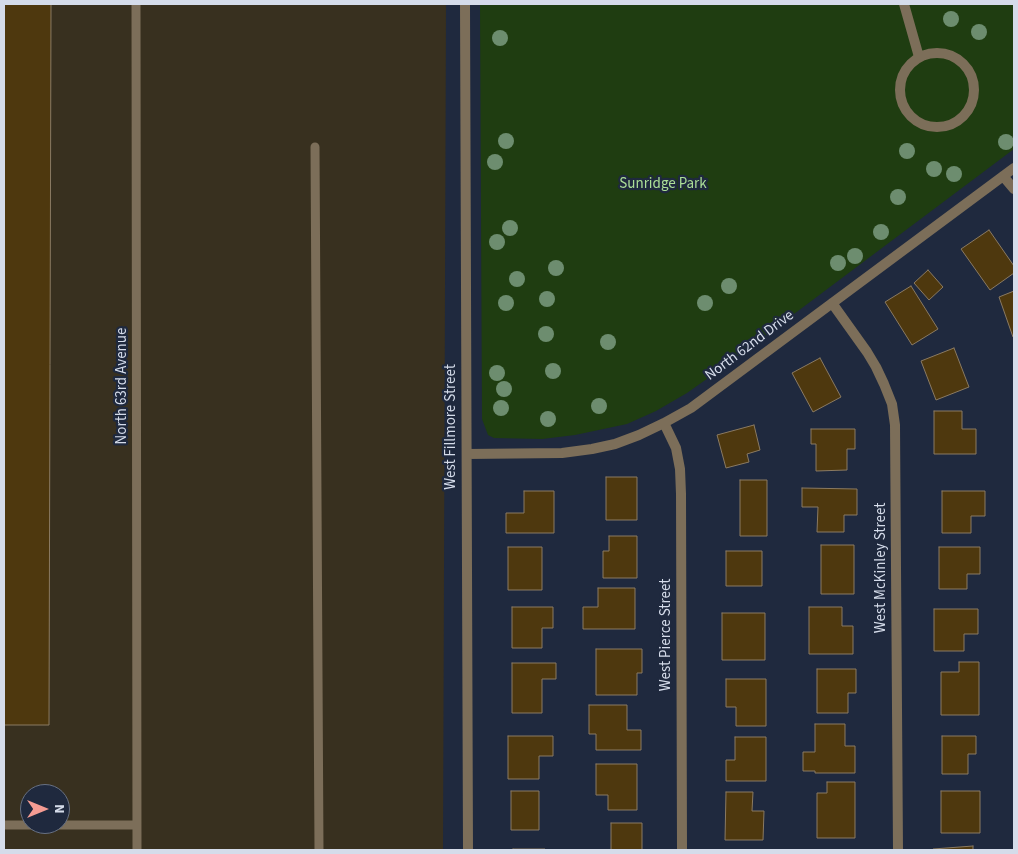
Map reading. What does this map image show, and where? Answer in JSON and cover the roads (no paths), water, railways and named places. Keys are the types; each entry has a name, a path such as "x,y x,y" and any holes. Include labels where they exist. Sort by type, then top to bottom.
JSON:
{"street":[{"name":"West Fillmore Street","path":"465,4 468,850"},
{"path":"904,4 919,57"},
{"path":"931,53 943,53 955,57 965,64 972,75 975,87 974,100 968,112 953,124 936,128 925,126 907,114 902,104 900,82 904,72 919,57 931,53"},
{"name":"North 62nd Drive","path":"466,454 562,453 592,449 640,435 664,423 691,408 1014,168"},
{"path":"1004,176 1014,189"},
{"name":"West McKinley Street","path":"832,303 867,352 880,376 892,404 896,425 898,850"},
{"name":"West Pierce Street","path":"664,423 676,448 682,494 682,850"}],"lane":[{"name":"North 63rd Avenue","path":"136,4 137,850"},
{"path":"314,147 319,850"},
{"path":"4,826 137,825"}],"park label":[{"name":"Sunridge Park","path":"663,185"}]}
